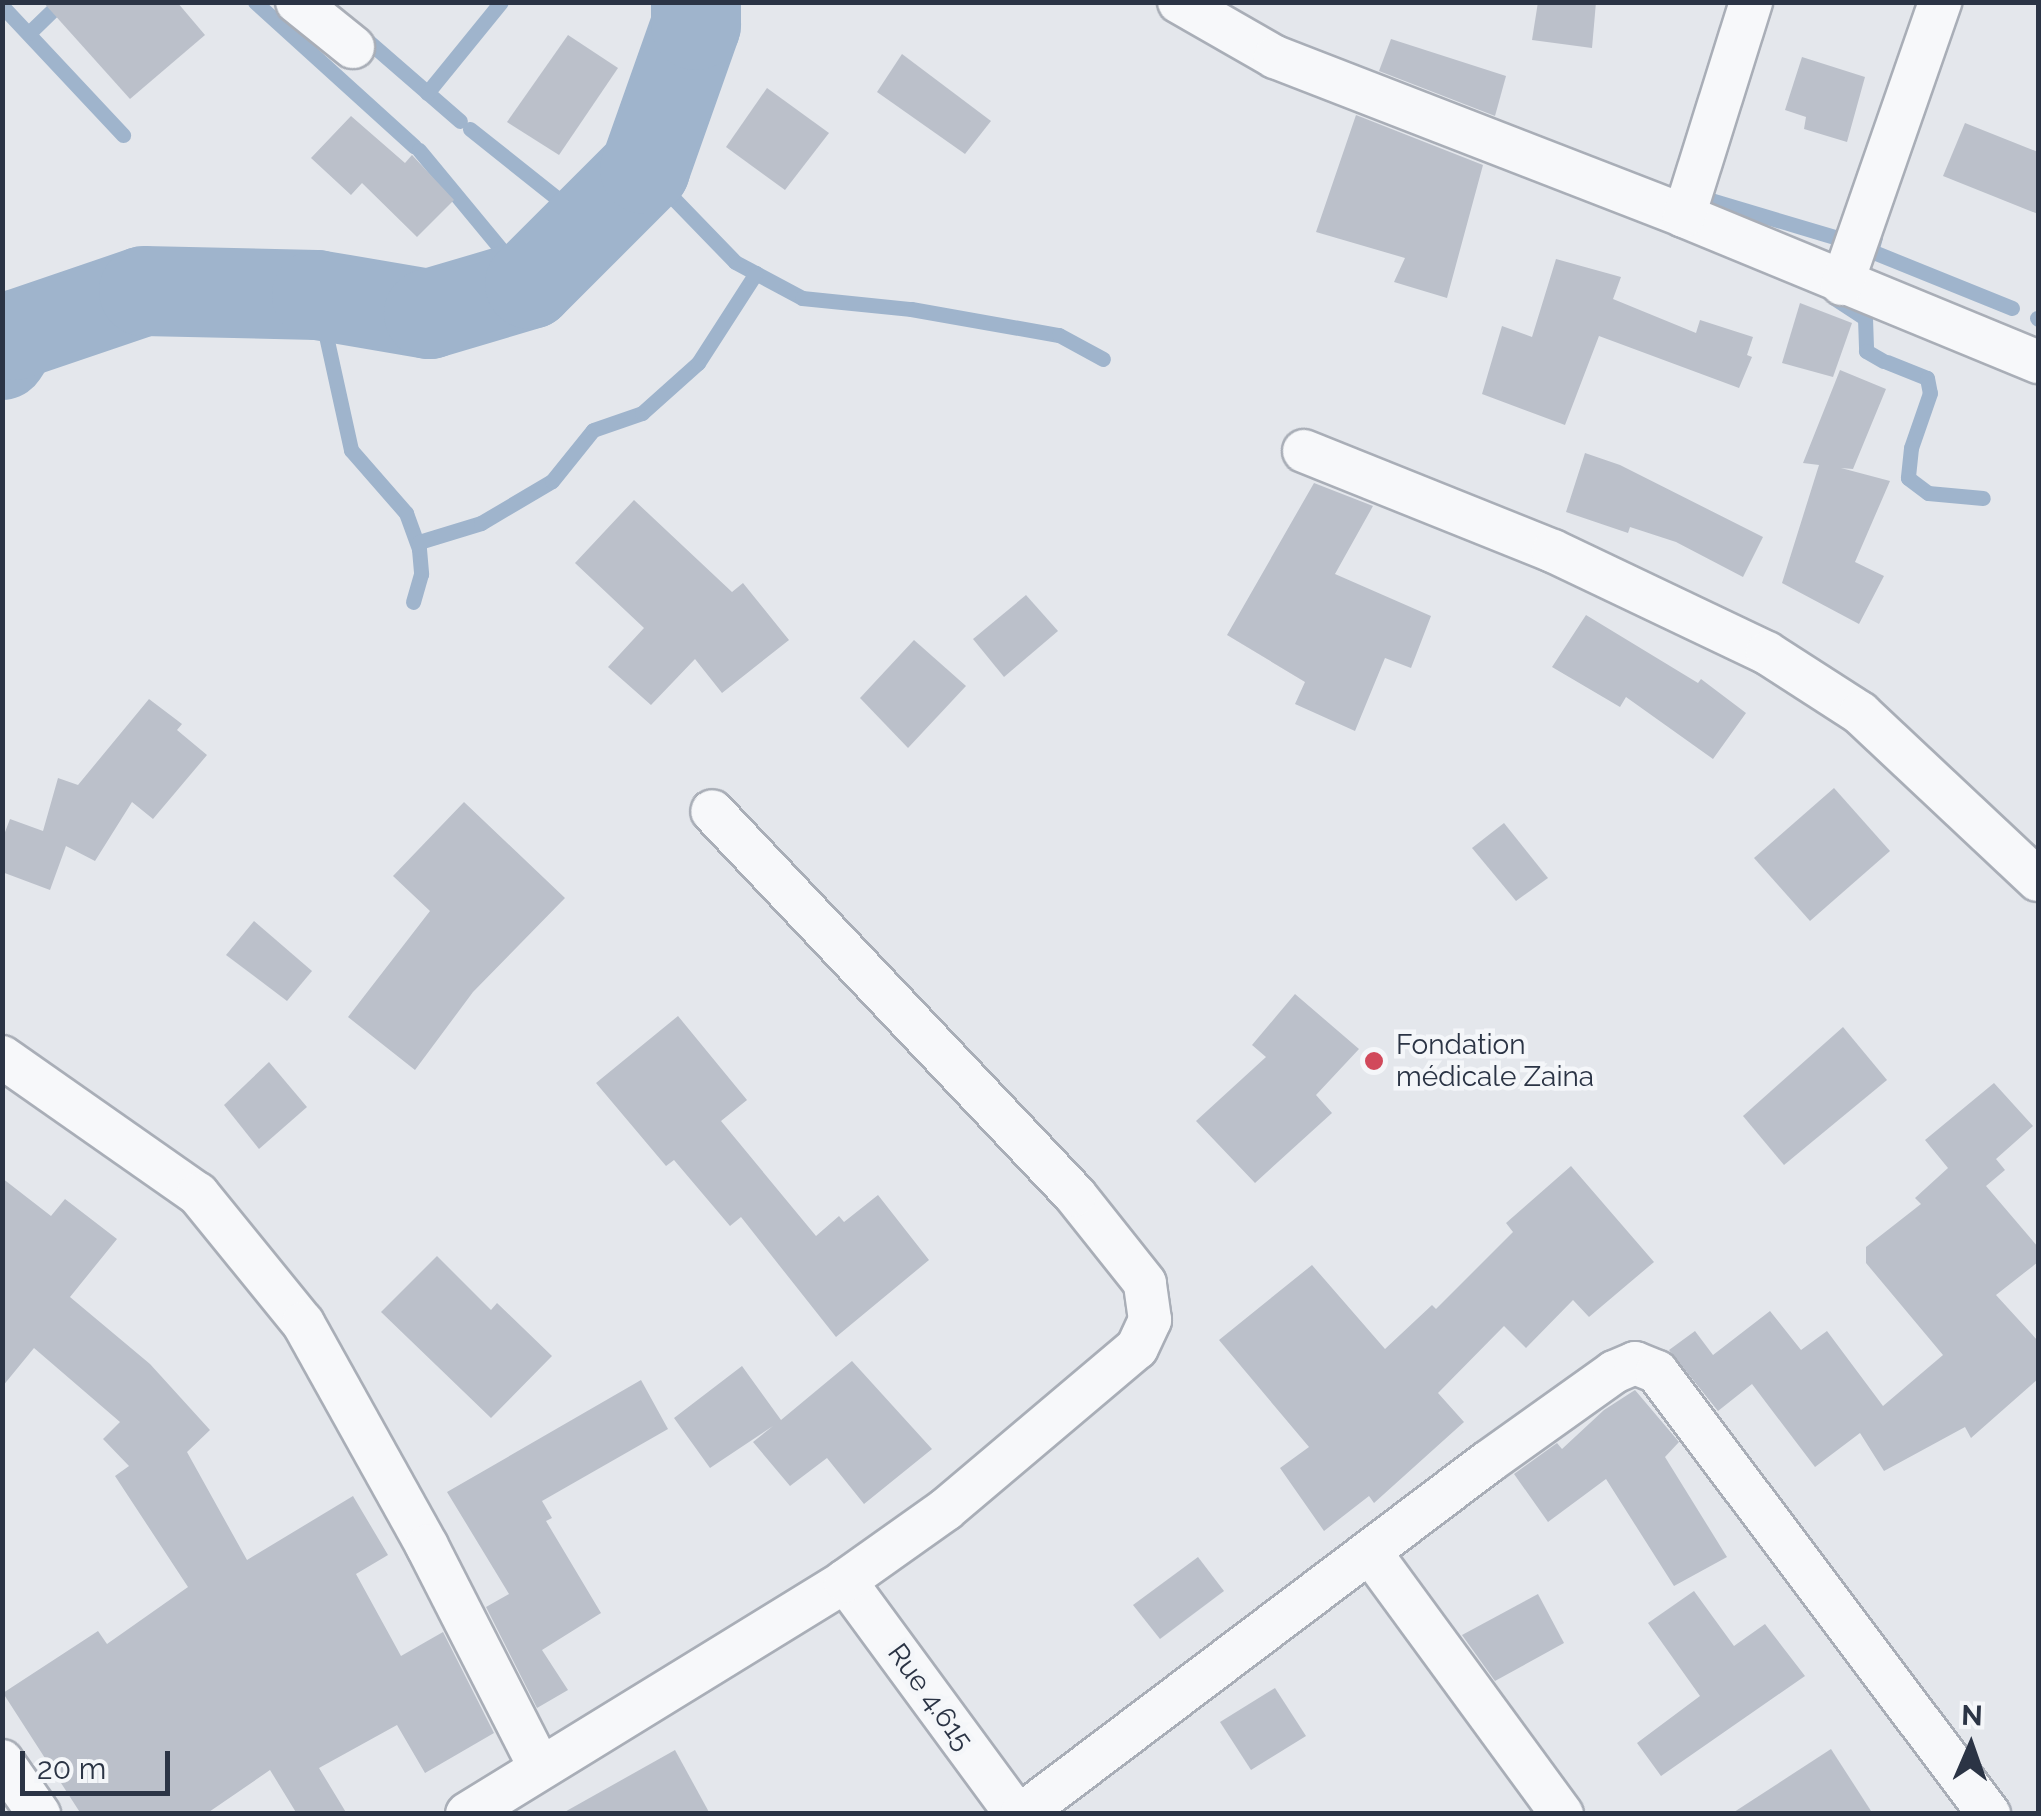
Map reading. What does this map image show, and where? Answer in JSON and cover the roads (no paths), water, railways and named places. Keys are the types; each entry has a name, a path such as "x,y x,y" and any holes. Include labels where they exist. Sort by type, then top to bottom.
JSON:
{"street":[{"path":"298,2 353,47"},
{"path":"1179,2 1275,57 1684,216 2038,362"},
{"path":"1684,216 1750,2"},
{"path":"1842,284 1940,2"},
{"path":"1304,450 1554,551 1767,653 1860,713 2038,880"},
{"path":"467,1814 539,1766 845,1581 945,1510 1137,1348 1150,1320 1145,1283 1075,1195 712,811"},
{"path":"2,1057 198,1194 304,1323 426,1546 539,1766"},
{"path":"1019,1814 1614,1372 1635,1363 1658,1372 1989,1814"},
{"path":"1370,1552 1562,1814"},
{"name":"Rue 4.615","path":"845,1581 1019,1814"},
{"path":"2,1761 40,1814"}],"waterway":[{"path":"29,33 61,2"},
{"path":"255,2 414,146"},
{"path":"427,93 501,2"},
{"path":"2,355 15,335 144,291 317,295 429,314 530,284 645,169 696,25 696,2"},
{"path":"2,6 123,135"},
{"path":"361,35 460,121"},
{"path":"470,129 592,226"},
{"path":"419,150 530,284"},
{"path":"645,169 735,262 802,298 911,309 1059,335 1103,359"},
{"path":"1697,196 1845,240"},
{"path":"1875,237 1871,251 2012,308"},
{"path":"419,549 419,542 481,523 552,481 593,430 642,413 698,363 756,273"},
{"path":"317,295 351,450 406,513 419,549 421,574 413,602"},
{"path":"1834,298 1865,318 1866,351 1883,361"},
{"path":"1887,362 1927,378 1930,393 1911,448 1908,478 1928,493 1983,498"}],"place":[{"name":"Fondation médicale Zaina","path":"1374,1061"}]}
